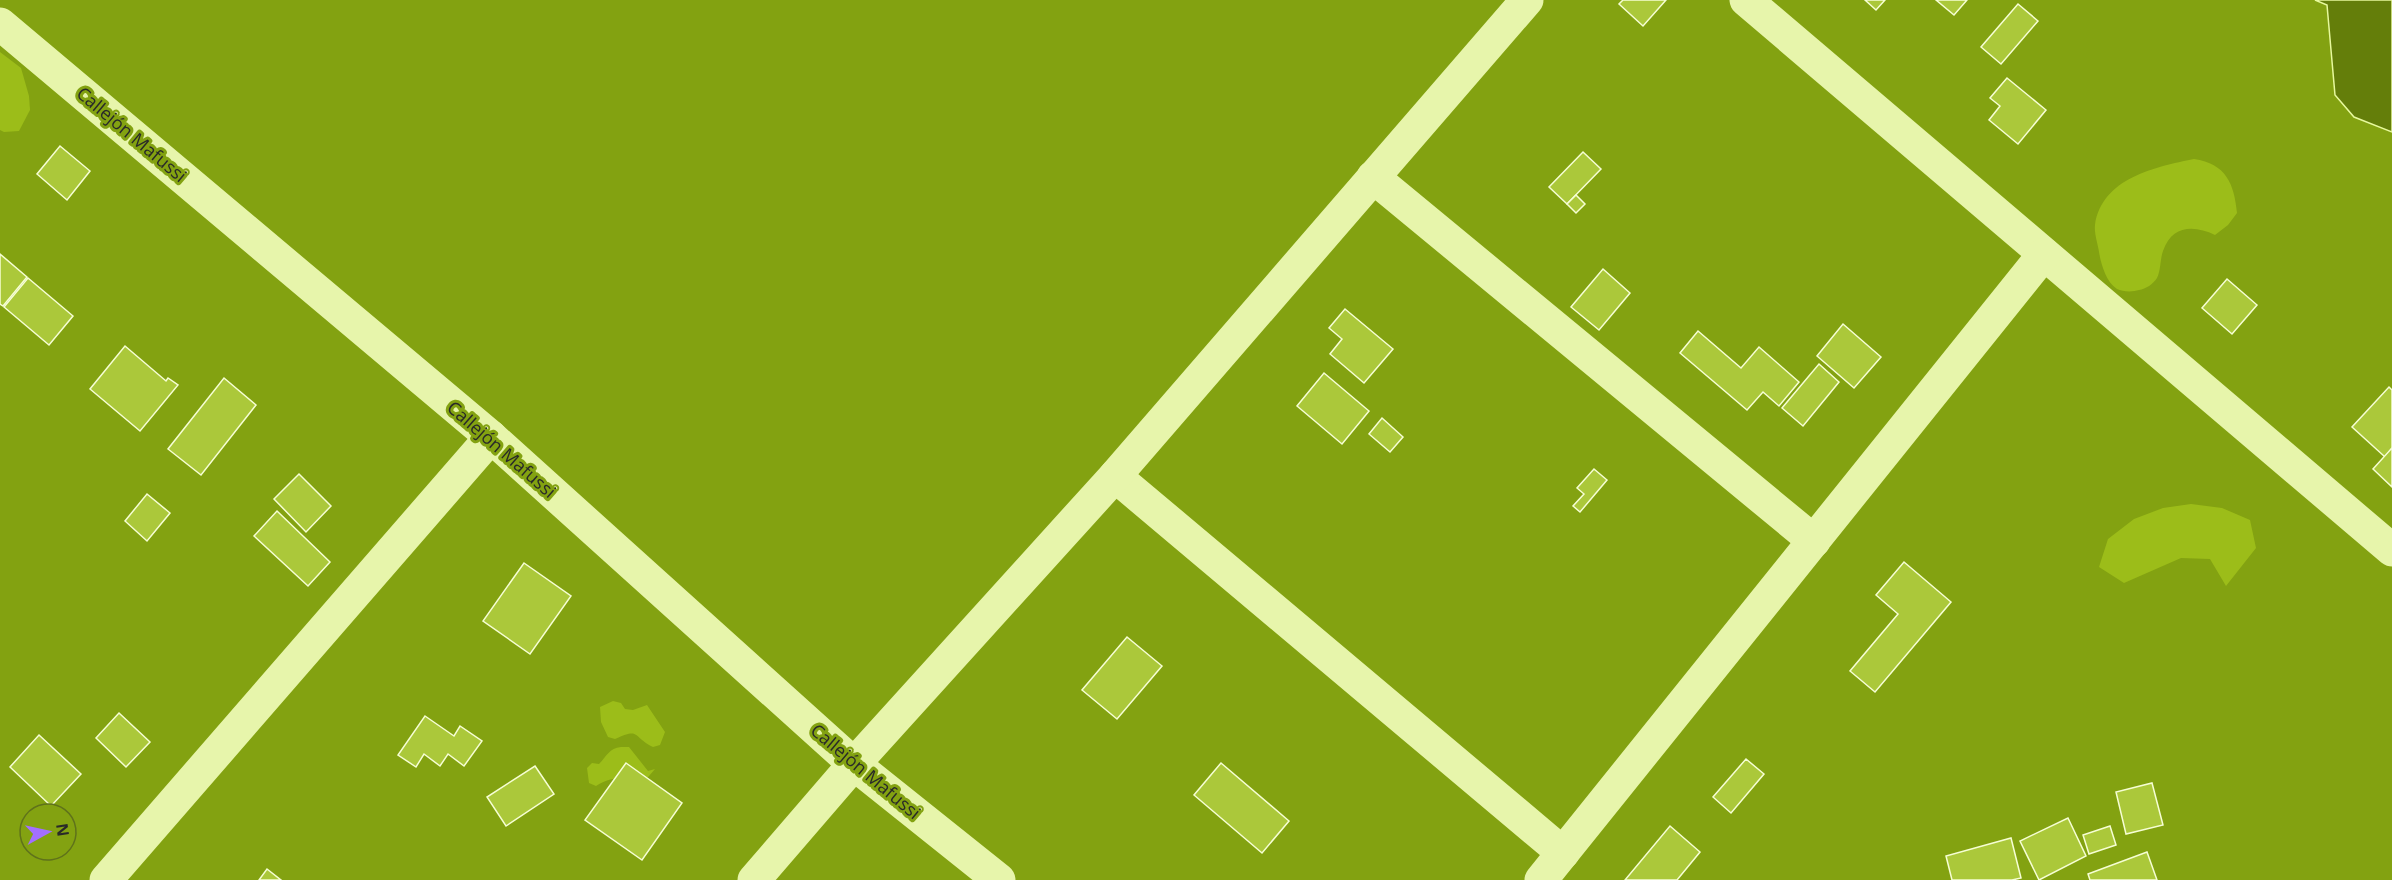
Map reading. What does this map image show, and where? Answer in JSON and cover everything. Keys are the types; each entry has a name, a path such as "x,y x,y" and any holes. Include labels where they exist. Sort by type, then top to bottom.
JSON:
{"street":[{"path":"754,880 854,764 1115,476 1527,0"},
{"path":"1746,0 2392,550"},
{"name":"Callejón Mafussi","path":"0,24 491,436 854,764 999,880"},
{"path":"1373,177 1814,541"},
{"path":"1541,880 2044,254"},
{"path":"106,880 491,436"},
{"path":"1115,476 1563,853"}],"shaded area":[{"path":"2315,0 2392,0 2392,132 2354,117 2335,95 2327,5"},
{"path":"0,52 21,68 29,96 30,110 19,131 0,130"},
{"path":"2194,159 2214,165 2221,170 2231,184 2237,213 2228,225 2215,235 2192,229 2178,232 2167,242 2157,278 2153,282 2137,291 2117,289 2107,277 2100,257 2095,225 2100,209 2108,196 2132,177 2163,166"},
{"path":"2191,504 2222,508 2250,520 2256,548 2226,586 2210,559 2181,558 2124,583 2099,567 2108,539 2134,519 2163,508"},
{"path":"613,701 621,703 625,709 633,710 647,705 665,732 660,745 653,747 633,734 615,739 608,737 601,722 600,707"},
{"path":"629,747 648,771 655,769 643,783 619,778 596,786 589,783 587,768 592,763 599,764 611,751"}],"building":[{"path":"1623,0 1666,0 1643,26 1619,4"},
{"path":"1865,0 1885,0 1876,10"},
{"path":"1936,0 1967,0 1954,15"},
{"path":"2018,4 2038,21 2001,64 1981,47"},
{"path":"2007,78 2046,110 2018,144 1989,120 2000,106 1990,98"},
{"path":"60,146 90,171 67,200 37,174"},
{"path":"1583,152 1601,169 1567,204 1549,187"},
{"path":"1576,195 1585,204 1576,213 1567,204"},
{"path":"0,254 27,277 3,306 0,304"},
{"path":"1603,269 1630,293 1599,330 1571,307"},
{"path":"28,278 73,316 49,345 4,307"},
{"path":"2227,279 2257,305 2232,334 2202,308"},
{"path":"1345,309 1393,349 1364,383 1330,354 1342,339 1329,328"},
{"path":"1843,324 1881,357 1854,388 1817,356"},
{"path":"1698,331 1741,368 1759,347 1799,382 1779,406 1763,392 1747,410 1680,353"},
{"path":"125,346 166,381 168,378 178,385 140,431 90,389"},
{"path":"1819,364 1839,382 1803,426 1782,408"},
{"path":"1324,373 1369,411 1342,444 1297,406"},
{"path":"224,378 256,405 201,475 168,449"},
{"path":"2389,387 2392,390 2392,448 2385,457 2352,427"},
{"path":"1382,418 1403,437 1390,452 1369,434"},
{"path":"2392,448 2392,487 2373,469"},
{"path":"1594,469 1607,480 1580,512 1573,506 1584,494 1577,488"},
{"path":"299,474 331,506 306,532 274,499"},
{"path":"147,494 170,513 147,541 125,521"},
{"path":"277,511 330,562 308,586 254,536"},
{"path":"1904,562 1951,602 1875,692 1850,671 1898,614 1876,595"},
{"path":"524,563 571,596 530,654 483,621"},
{"path":"1127,637 1162,666 1117,719 1082,690"},
{"path":"119,713 150,742 126,767 96,738"},
{"path":"425,716 454,736 460,726 482,741 464,766 448,754 440,766 424,754 416,767 398,755"},
{"path":"39,735 81,774 55,802 47,802 10,767"},
{"path":"1746,759 1764,774 1731,813 1713,797"},
{"path":"626,763 682,803 642,860 585,820"},
{"path":"1221,763 1289,821 1262,853 1194,795"},
{"path":"535,766 554,794 506,826 487,797"},
{"path":"2152,783 2163,825 2126,834 2116,792"},
{"path":"2068,818 2086,856 2039,880 2020,841"},
{"path":"1670,826 1700,852 1677,880 1625,880"},
{"path":"2110,826 2116,845 2089,854 2083,835"},
{"path":"2011,838 2021,878 1952,880 1946,856"},
{"path":"2147,852 2157,880 2090,880 2088,874"},
{"path":"267,869 281,880 259,880"}]}
